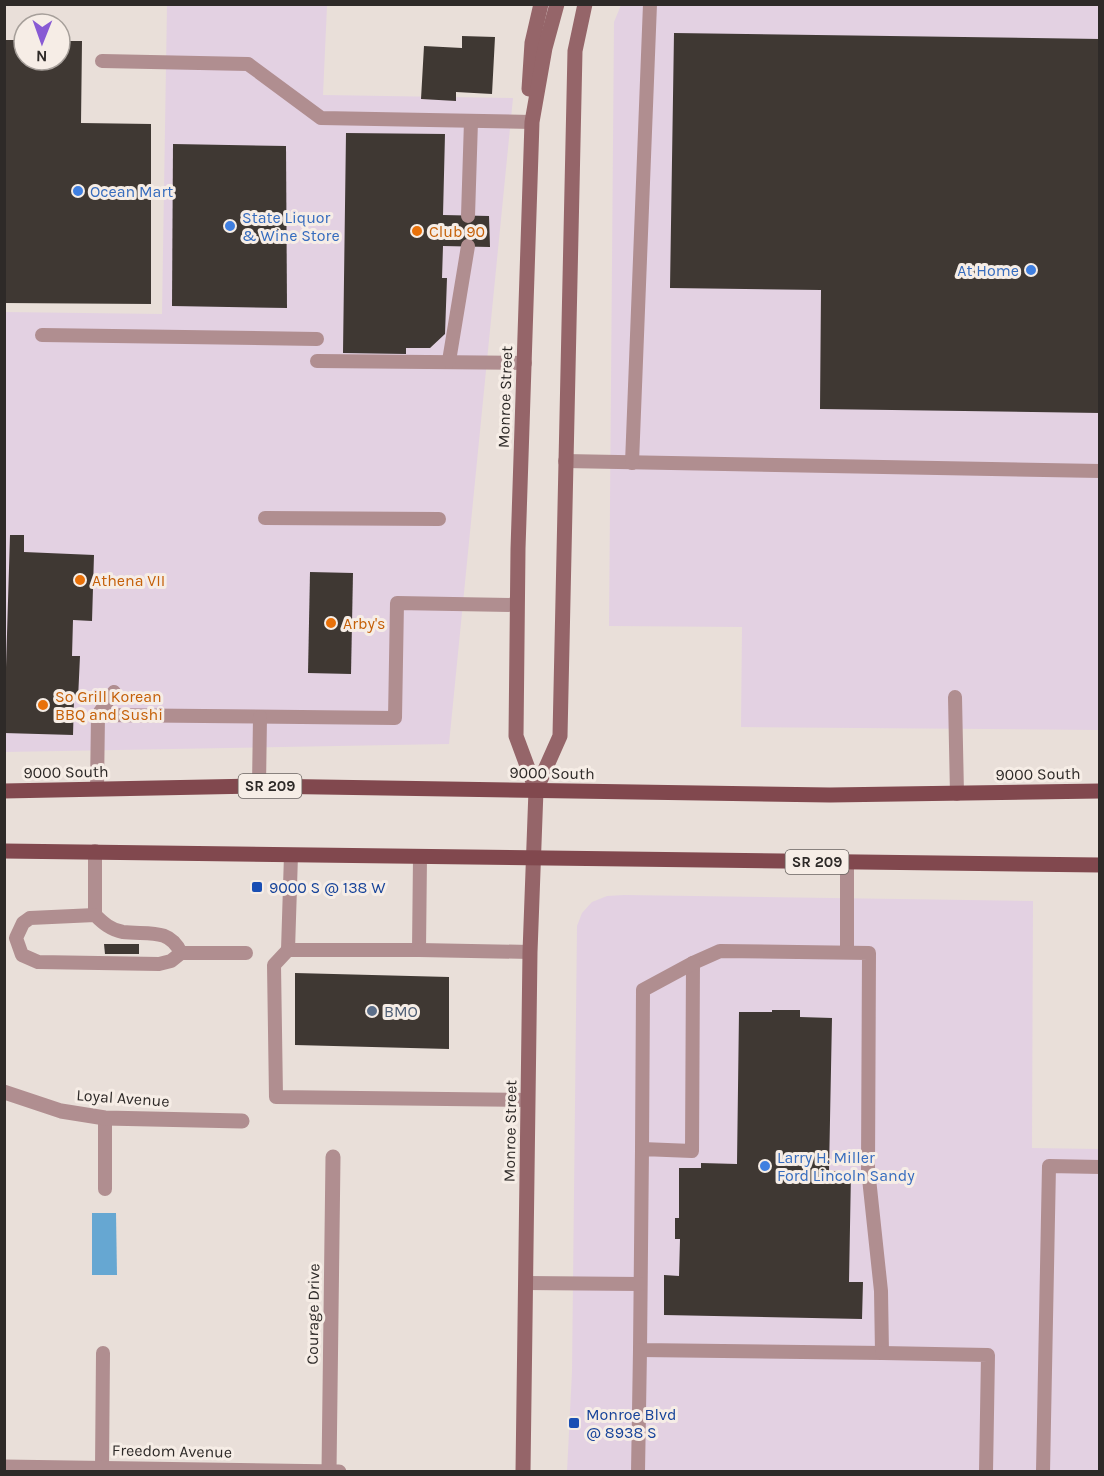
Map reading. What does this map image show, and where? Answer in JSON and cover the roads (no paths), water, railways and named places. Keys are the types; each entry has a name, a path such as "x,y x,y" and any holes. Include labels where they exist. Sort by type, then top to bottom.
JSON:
{"main road":[{"name":"9000 South","path":"4,791 258,786 957,794 1100,791"},
{"name":"SR 209","path":"4,851 1100,865"}],"street":[{"path":"532,122 529,99 530,63 541,4"},
{"name":"Monroe Street","path":"523,1472 530,952 536,790 516,736 517,605 532,122 545,48 557,4"},
{"name":"Monroe Street","path":"536,790 560,736 574,72 583,6"},
{"name":"Loyal Avenue","path":"4,1092 61,1111 105,1118 242,1120"},
{"name":"Courage Drive","path":"329,1471 333,1157"},
{"name":"Freedom Avenue","path":"4,1467 339,1472"}],"lane":[{"path":"632,462 650,4"},
{"path":"102,61 248,64 321,118 532,122"},
{"path":"468,216 471,121"},
{"path":"449,361 468,246"},
{"path":"42,335 317,339"},
{"path":"317,361 525,363"},
{"path":"566,461 1100,471"},
{"path":"265,518 440,519"},
{"path":"98,715 395,718 397,603 517,605"},
{"path":"97,789 98,715 114,692"},
{"path":"955,697 957,794"},
{"path":"258,786 260,717"},
{"path":"95,851 95,915 106,926 121,932 156,932 168,936 177,943 181,952"},
{"path":"291,855 288,950 274,965 276,1097 528,1100"},
{"path":"419,950 420,857"},
{"path":"847,862 848,952"},
{"path":"95,915 30,918 18,930 17,947 22,955 38,962 159,964 171,961 181,952 246,953"},
{"path":"288,950 530,952"},
{"path":"638,1472 643,990 720,951 869,953 868,1169 880,1291 882,1353"},
{"path":"642,1149 692,1151 693,963"},
{"path":"105,1118 105,1190"},
{"path":"1043,1472 1049,1166 1100,1167"},
{"path":"526,1283 640,1284"},
{"path":"640,1350 988,1355 986,1472"},
{"path":"102,1468 103,1353"}],"water":[{"path":"92,1213 116,1213 117,1275 92,1275"}],"place":[{"name":"Ocean Mart","path":"78,191"},
{"name":"State Liquor & Wine Store","path":"230,226"},
{"name":"Club 90","path":"417,231"},
{"name":"At Home","path":"1031,270"},
{"name":"Athena VII","path":"80,580"},
{"name":"Arby's","path":"331,623"},
{"name":"So Grill Korean BBQ and Sushi","path":"43,705"},
{"name":"9000 S @ 138 W","path":"257,887"},
{"name":"BMO","path":"372,1011"},
{"name":"Larry H. Miller Ford Lincoln Sandy","path":"765,1166"},
{"name":"Monroe Blvd @ 8938 S","path":"574,1423"}]}
